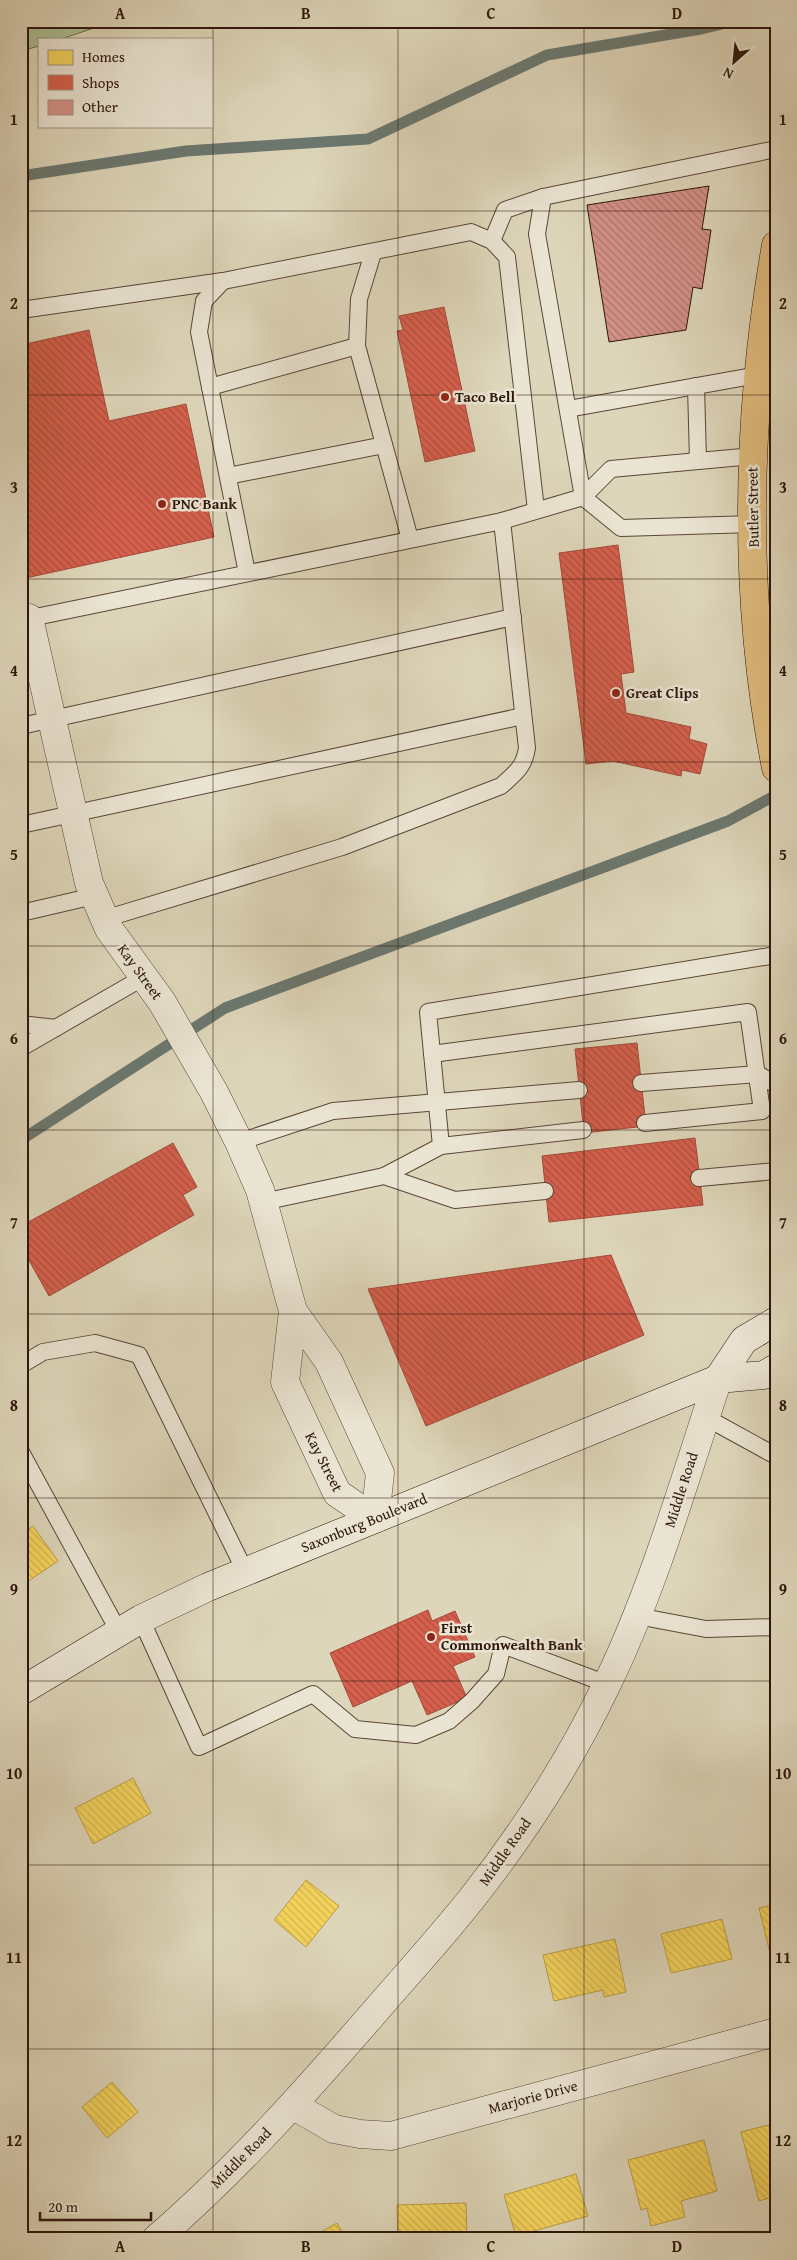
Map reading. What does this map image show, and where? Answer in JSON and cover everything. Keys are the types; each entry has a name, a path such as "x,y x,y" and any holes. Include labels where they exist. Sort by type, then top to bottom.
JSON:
{"highway":[{"name":"Butler Street","path":"773,756 759,647 753,524 753,456 758,375 776,245"}],"street":[{"name":"Kay Street","path":"25,619 99,908 162,1002 214,1092 239,1142 263,1202 294,1311 329,1362 380,1473 375,1519 337,1493 286,1382 294,1311"},
{"path":"718,1379 744,1340 776,1321"},
{"name":"Saxonburg Boulevard","path":"21,1690 130,1626 245,1572 718,1379 764,1375 776,1368"},
{"name":"Middle Road","path":"156,2239 184,2215 294,2106 474,1896 548,1791 580,1738 608,1684 637,1616 660,1554 718,1379"},
{"name":"Marjorie Drive","path":"294,2106 334,2129 360,2134 390,2136 776,2032"}],"lane":[{"path":"492,241 505,210 543,196 776,149"},
{"path":"543,196 537,234 584,497 621,528 753,524"},
{"path":"21,310 223,281 373,253 471,232 492,241 507,257 536,510"},
{"path":"373,253 359,299 357,346 410,539"},
{"path":"223,281 204,301 199,332 247,573"},
{"path":"210,387 357,346"},
{"path":"568,408 758,375"},
{"path":"696,386 698,461"},
{"path":"228,476 384,445"},
{"path":"25,619 502,520 584,497 611,469 753,456"},
{"path":"21,913 99,908 342,847 501,786 525,763 527,748 502,520"},
{"path":"21,726 513,617"},
{"path":"21,825 524,716"},
{"path":"441,1146 428,1012 776,956"},
{"path":"21,1048 144,977"},
{"path":"432,1054 748,1012 762,1111 645,1123"},
{"path":"21,1024 56,1028"},
{"path":"642,1083 758,1074 776,1085"},
{"path":"239,1142 333,1111 436,1104 579,1090"},
{"path":"263,1202 384,1176 441,1146 583,1130"},
{"path":"700,1178 776,1171"},
{"path":"384,1176 455,1200 546,1191"},
{"path":"21,1365 43,1352 95,1343 139,1355 245,1572"},
{"path":"705,1418 776,1456"},
{"path":"21,1452 130,1626 199,1747 313,1694 355,1729 416,1735 450,1721 472,1701 496,1674 503,1645 608,1684"},
{"path":"637,1616 706,1630 776,1628"}],"green space":[{"path":"21,21 115,21 64,38 38,38 38,46 21,51"}],"building: Homes":[{"path":"33,1526 58,1561 21,1586 21,1535"},
{"path":"133,1778 151,1813 93,1844 75,1808"},
{"path":"306,1880 339,1906 306,1947 274,1920"},
{"path":"776,1904 776,1951 770,1953 759,1908"},
{"path":"722,1919 732,1959 671,1973 661,1934"},
{"path":"615,1939 626,1992 604,1997 603,1990 554,2001 543,1955"},
{"path":"112,2082 138,2112 107,2138 82,2107"},
{"path":"776,2123 776,2196 759,2201 741,2132"},
{"path":"704,2140 717,2191 681,2201 685,2217 651,2226 647,2208 641,2210 628,2160"},
{"path":"576,2174 588,2216 516,2236 504,2195"},
{"path":"466,2203 467,2239 398,2239 397,2205"},
{"path":"337,2223 346,2239 309,2239"}],"building: Shops":[{"path":"444,307 475,451 425,462 397,331 403,330 399,316"},
{"path":"89,330 109,421 186,404 214,537 21,579 21,345"},
{"path":"618,545 634,672 621,674 626,713 691,727 689,739 707,744 700,774 682,770 681,776 613,761 586,764 559,553"},
{"path":"637,1043 646,1126 584,1133 575,1049"},
{"path":"695,1138 703,1205 549,1222 542,1156"},
{"path":"173,1143 197,1187 183,1195 194,1215 49,1296 21,1246 21,1226"},
{"path":"611,1255 644,1335 426,1426 368,1289"},
{"path":"428,1610 432,1621 455,1611 475,1657 453,1666 467,1698 427,1715 412,1681 353,1707 330,1653"}],"building: Other":[{"path":"709,186 702,229 711,230 702,289 693,287 686,330 609,342 587,205"}],"waterway":[{"path":"21,176 186,151 368,139 547,55 701,29 735,21"},
{"path":"21,1140 225,1008 728,821 776,795"}],"place":[{"name":"Taco Bell","path":"445,397"},
{"name":"PNC Bank","path":"162,504"},
{"name":"Great Clips","path":"616,693"},
{"name":"First Commonwealth Bank","path":"431,1637"}]}
